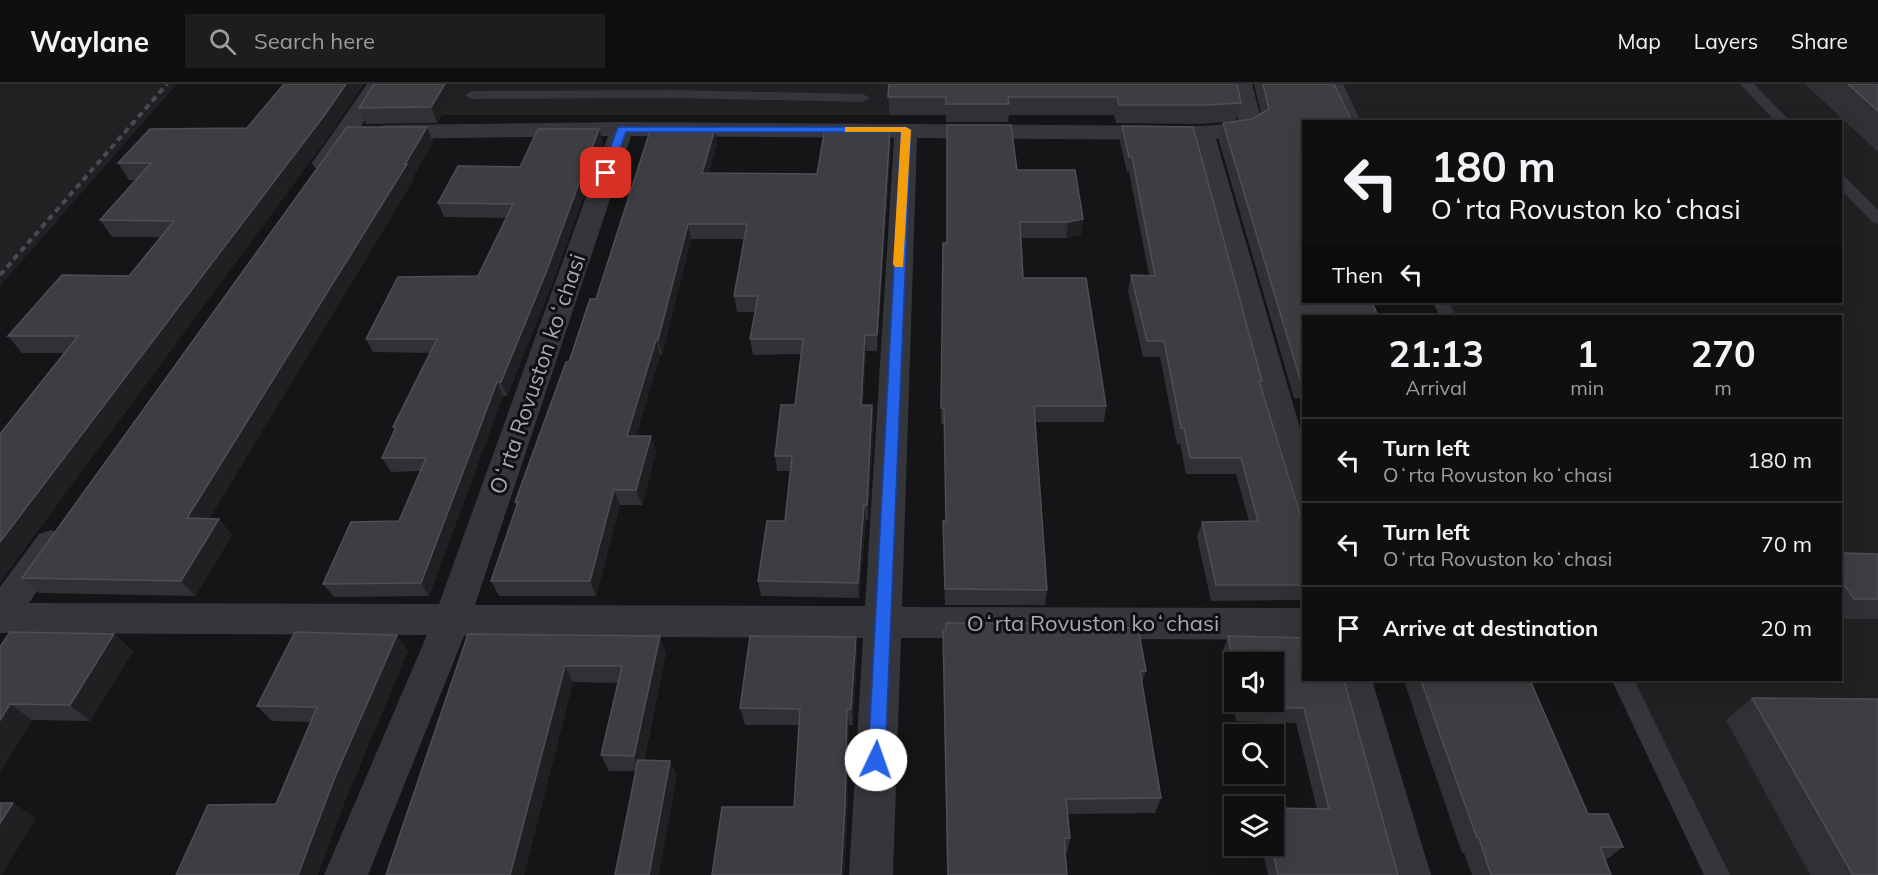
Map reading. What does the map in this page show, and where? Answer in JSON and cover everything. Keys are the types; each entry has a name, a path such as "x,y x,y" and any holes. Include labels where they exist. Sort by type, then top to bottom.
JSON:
{"street":[{"path":"311,181 378,84"},
{"path":"346,133 622,129 1202,133 1237,131 1251,126 1241,84"},
{"name":"Oʻrta Rovuston koʻchasi","path":"346,875 452,619 622,129"},
{"path":"871,875 889,453 906,130"},
{"path":"1202,133 1302,495"},
{"name":"Oʻrta Rovuston koʻchasi","path":"0,617 69,519"},
{"name":"Oʻrta Rovuston koʻchasi","path":"0,617 1302,624"},
{"path":"1353,681 1409,875"}],"lane":[{"path":"1336,84 1353,120"},
{"path":"1747,84 1782,120"},
{"path":"472,95 675,89 863,98"},
{"path":"1842,182 1878,219"},
{"path":"1623,681 1717,875"}],"shaded area":[{"path":"0,84 177,84 0,286"},
{"path":"420,84 1236,84 1248,115 442,115"},
{"path":"1329,84 1878,84 1878,875 1704,875 1611,681 1842,681 1842,315 1438,315 1432,303 1842,303 1842,120 1347,120"}],"building":[{"path":"284,84 346,84 0,542 0,434 78,336 8,336 62,275 129,276 174,221 100,220 151,163 118,163 150,129 247,128"},
{"path":"374,84 445,84 431,107 359,108"},
{"path":"889,84 1237,84 1241,103 1119,105 1117,97 1008,97 1009,104 946,104 946,97 888,97"},
{"path":"1263,84 1334,84 1351,120 1302,120 1301,126 1302,303 1372,303 1378,315 1302,315 1302,379 1300,379 1223,123 1252,119 1269,109"},
{"path":"1848,84 1878,84 1878,111"},
{"path":"947,125 1011,125 1017,170 1075,170 1083,219 1068,222 1020,222 1023,278 1086,278 1106,406 1034,406 1047,590 945,589 944,408 941,408 943,243 947,243"},
{"path":"1122,126 1193,127 1262,381 1259,381 1302,521 1302,585 1216,585 1202,522 1258,521 1241,458 1190,458 1184,428 1181,428 1164,341 1147,341 1131,275 1155,276 1132,157 1129,157"},
{"path":"347,127 427,127 405,164 407,164 187,518 219,519 181,581 22,578"},
{"path":"651,128 715,129 702,173 817,174 825,128 890,128 877,335 865,335 861,405 872,405 867,505 864,505 858,583 758,581 767,521 785,521 792,456 775,456 781,405 795,405 803,339 750,339 758,296 734,296 747,224 688,224 658,340 656,340 627,436 651,436 636,490 614,490 590,581 491,581 518,502 515,502 566,362 569,362 590,299 596,299"},
{"path":"538,129 599,129 547,270 501,382 497,382 421,583 323,584 351,522 399,521 426,458 382,458 396,427 393,427 437,339 366,339 398,277 478,276 513,204 438,203 458,166 520,167"},
{"path":"1842,553 1878,554 1878,599 1854,599 1842,582"},
{"path":"946,623 1051,623 1051,629 1138,628 1146,671 1140,671 1161,798 1066,799 1070,838 1064,838 1067,875 948,875 943,630 946,630"},
{"path":"10,632 114,634 70,705 10,704 0,720 0,647"},
{"path":"295,632 397,635 335,777 298,875 176,875 208,805 276,804 317,707 257,706"},
{"path":"468,634 660,636 634,756 601,755 622,666 565,666 510,875 386,875"},
{"path":"750,636 856,637 851,709 847,709 841,875 712,875 722,807 794,807 800,709 740,708"},
{"path":"1228,636 1302,638 1302,681 1344,681 1398,875 1278,875 1274,856 1284,856 1284,808 1329,809 1304,708 1284,708 1284,652 1231,652"},
{"path":"1421,681 1530,681 1588,814 1608,814 1623,847 1600,847 1611,875 1491,875 1479,838 1477,838"},
{"path":"1752,698 1878,699 1878,875 1853,875"},
{"path":"638,760 670,761 649,875 615,875"},
{"path":"0,803 13,803 0,823"}],"railway":[{"path":"0,275 167,84"}],"slow traffic":[{"path":"848,129 906,130 899,264"}],"route":[{"path":"606,173 622,129 906,130 876,760"}]}
